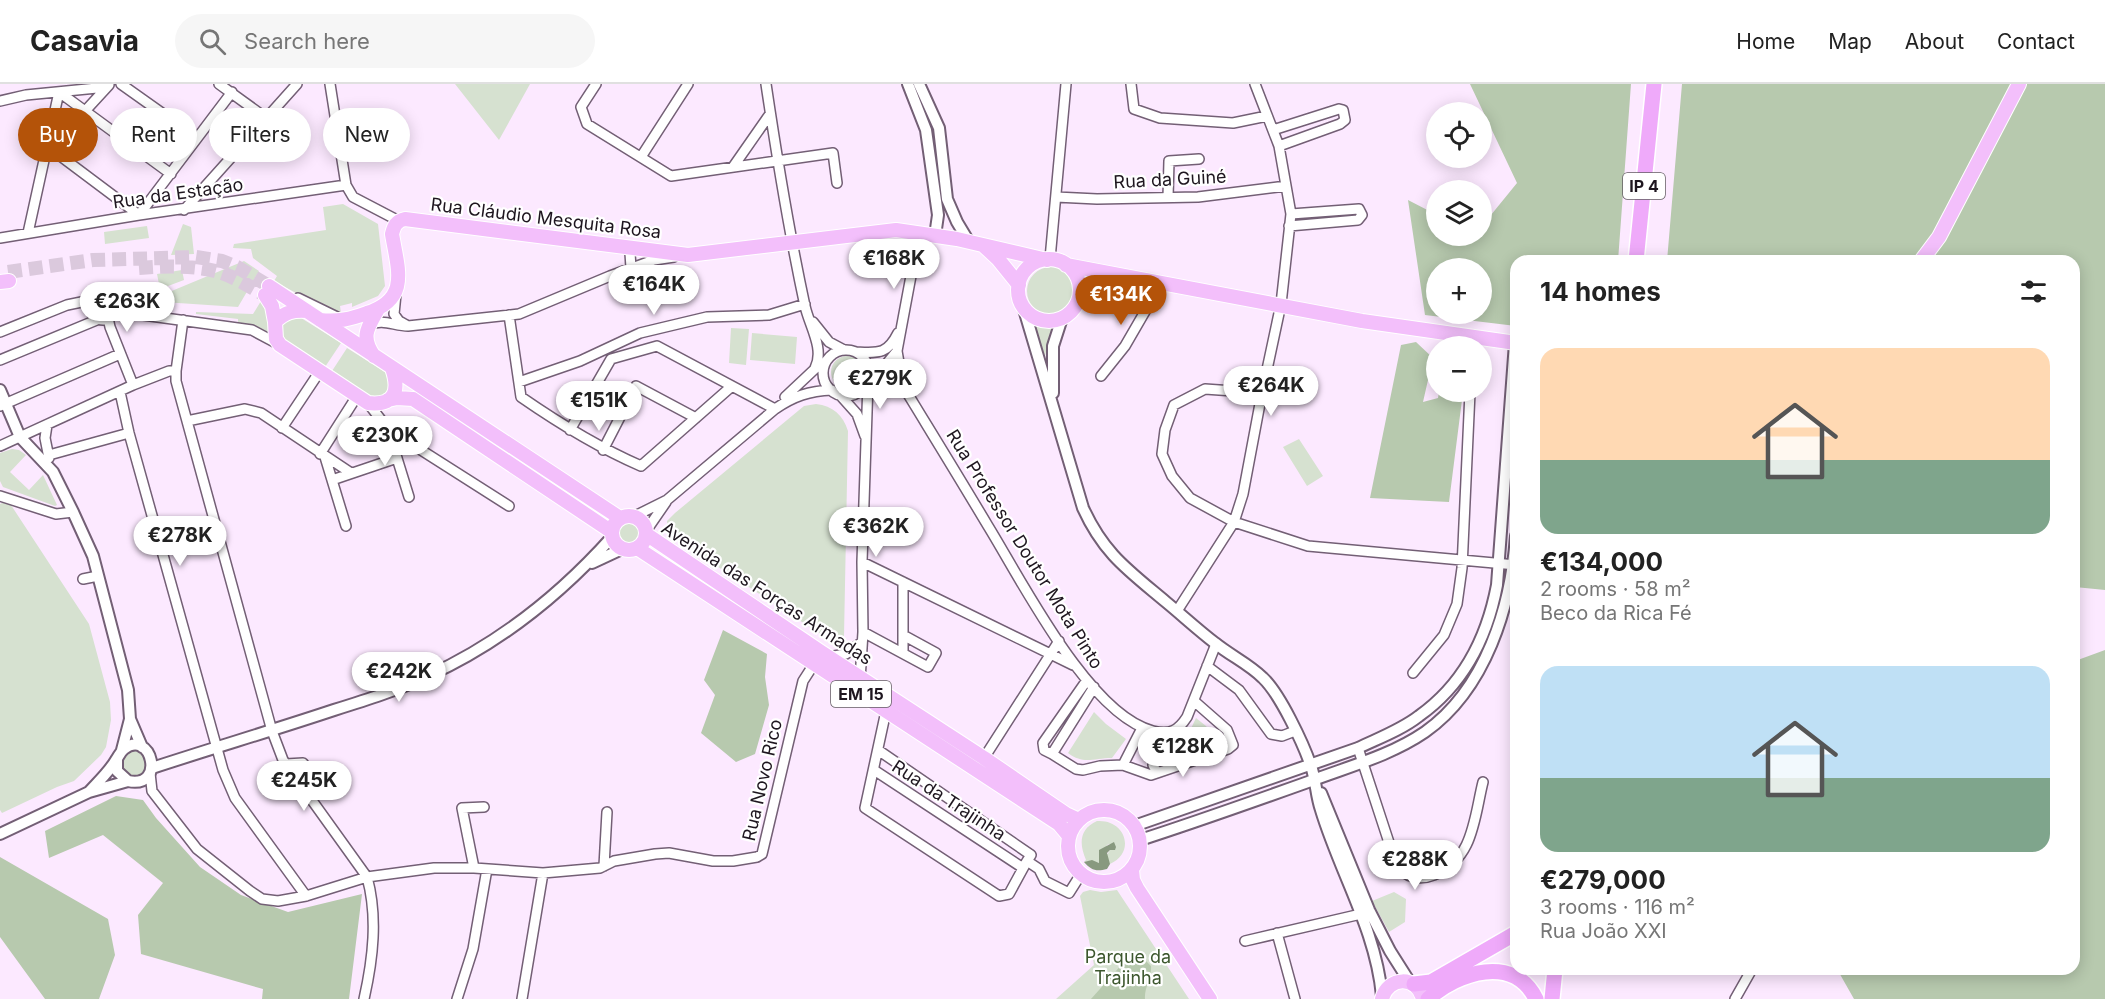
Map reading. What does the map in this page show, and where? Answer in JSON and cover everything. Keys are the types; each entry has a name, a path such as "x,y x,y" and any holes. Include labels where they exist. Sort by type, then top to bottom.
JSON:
{"highway":[{"name":"IP 4","path":"1637,255 1654,84"},
{"path":"1411,982 1431,982 1510,936"},
{"path":"1428,999 1453,982 1481,972 1491,970 1510,974"},
{"path":"1511,975 1522,980 1536,999"},
{"path":"1552,999 1554,975"},
{"path":"1562,999 1564,975"}],"main road":[{"path":"1926,255 1939,237 2019,84"},
{"name":"Rua Cláudio Mesquita Rosa","path":"399,221 415,219 688,255 896,230 1049,260"},
{"path":"320,320 342,321 378,309 391,300 396,291 397,269 392,234 394,226 399,221"},
{"path":"976,244 998,259 1019,285"},
{"path":"1066,265 1073,270 1080,286 1077,303 1071,312 1062,318 1045,321 1036,318 1023,306 1020,300 1019,285 1028,267 1037,262 1049,260 1136,279 1281,304 1362,321 1510,342"},
{"path":"1077,303 1099,291 1136,279"},
{"path":"267,291 272,306 276,339 280,345 362,399"},
{"name":"EM 15","path":"267,291 307,311"},
{"path":"374,356 368,347 366,334 378,309"},
{"path":"275,322 282,315 293,310 307,311"},
{"name":"Avenida das Forças Armadas","path":"307,311 627,518 642,522 646,532 828,657 862,677 1066,814 1079,820"},
{"path":"388,400 396,390 392,368"},
{"name":"Avenida das Forças Armadas","path":"362,399 379,404 397,398 413,399 612,535 615,542 629,548 854,690 1059,824 1069,836"},
{"path":"612,535 613,527 627,518"},
{"name":"Avenida das Forças Armadas","path":"629,548 644,540 646,532"},
{"path":"815,665 827,665 850,680 862,677"},
{"path":"1097,810 1108,810 1127,818 1134,826 1140,840 1140,850 1132,870 1116,881 1104,883 1092,881 1081,874 1069,857 1068,847 1069,836 1079,820 1097,810"},
{"path":"1132,870 1137,888 1210,999"},
{"path":"1116,881 1124,884 1131,892 1199,996"},
{"path":"1382,998 1390,985 1402,980 1411,982 1421,992 1423,999"}],"street":[{"path":"0,100 97,88 109,84"},
{"path":"88,108 109,84"},
{"path":"121,84 155,108"},
{"path":"219,84 253,108"},
{"path":"275,108 297,84"},
{"path":"330,84 346,185 353,197 399,221"},
{"path":"596,84 581,107 587,124 671,176 833,153 837,183"},
{"path":"641,157 688,84"},
{"path":"765,84 791,242 818,350 819,357 815,368"},
{"path":"908,84 926,130 938,215 935,236"},
{"path":"919,84 939,128 947,199 976,244"},
{"path":"1049,260 1066,84"},
{"path":"1131,84 1134,109 1160,118 1233,123 1267,116"},
{"path":"1177,611 1234,522 1243,494 1281,304 1291,214 1279,146 1255,84"},
{"path":"59,92 83,108"},
{"path":"55,108 59,92"},
{"path":"197,138 232,92"},
{"path":"1273,130 1339,109 1343,110 1346,115 1346,120 1340,124 1279,146"},
{"path":"733,167 770,114"},
{"path":"98,119 171,174"},
{"path":"1168,198 1169,161 1200,159"},
{"path":"28,233 44,162"},
{"path":"68,162 139,215 180,162"},
{"path":"184,210 227,162"},
{"name":"Rua da Estação","path":"0,236 346,185"},
{"name":"Rua da Guiné","path":"1056,197 1097,199 1197,197 1286,186"},
{"path":"1290,226 1358,220 1362,212 1354,209 1291,214"},
{"path":"377,210 389,221 392,234"},
{"path":"775,408 801,393 853,395 891,361 897,351 919,234"},
{"path":"626,247 630,253 631,268"},
{"path":"369,325 376,321 384,321 396,326 408,326 519,314 631,268 654,260 688,255"},
{"path":"1101,376 1125,346 1147,308 1152,282"},
{"path":"267,291 334,317 351,318"},
{"path":"396,291 394,314 399,321"},
{"path":"0,332 67,305 101,297 113,304 107,316 0,360"},
{"path":"96,299 92,305 92,312 107,316 183,320 252,330 280,345"},
{"path":"1023,306 1083,508 1093,530 1107,550 1122,565 1216,644 1265,679 1295,731 1311,765 1321,810 1368,935 1380,975 1382,998"},
{"path":"806,308 819,332 829,342 844,350 876,353 889,347 900,328"},
{"path":"519,382 580,361 640,333 707,317 770,315 806,308"},
{"path":"378,309 408,326"},
{"path":"508,315 521,397 603,450 641,466 732,386"},
{"path":"107,316 133,385"},
{"path":"1053,405 1053,346 1062,318"},
{"path":"183,320 176,381 272,730 286,764 368,877 374,945 364,999"},
{"path":"570,430 611,358 657,346 775,408"},
{"path":"627,518 667,500 775,408 815,368 832,355 844,350"},
{"name":"Rua Professor Doutor Mota Pinto","path":"897,351 903,386"},
{"path":"854,690 862,677 862,562 866,437 872,377 866,361 856,352"},
{"name":"Rua Professor Doutor Mota Pinto","path":"876,353 891,361 900,374"},
{"path":"3,405 120,354"},
{"path":"828,360 824,372 827,385 856,414 866,437"},
{"path":"0,446 133,385 169,371 176,371"},
{"path":"282,428 320,371"},
{"name":"Rua Professor Doutor Mota Pinto","path":"872,377 892,376 903,386 1075,666 1111,706 1142,728 1161,733"},
{"path":"603,450 636,386 696,418"},
{"path":"1262,393 1205,389 1174,405 1165,430 1162,454 1172,476 1191,498 1234,522 1308,546 1510,564"},
{"path":"0,390 3,405 20,437 53,472"},
{"path":"120,392 216,749 235,798 306,896"},
{"path":"322,455 362,399 388,429 509,506"},
{"path":"1413,673 1444,635 1457,604 1462,560 1470,402"},
{"path":"188,422 245,409 252,410 351,473"},
{"path":"1134,826 1358,748 1419,716 1445,695 1464,672 1479,646 1492,612 1499,563 1510,421"},
{"path":"47,425 45,438 53,472 93,556 128,690 130,719 119,755 117,771 152,791 152,762 130,719"},
{"path":"388,429 409,496"},
{"path":"49,455 129,432"},
{"path":"322,455 346,526"},
{"path":"332,480 397,458"},
{"path":"0,496 57,518 74,512"},
{"path":"646,532 667,500"},
{"path":"0,834 89,792 143,780 151,770 170,762 387,693 428,676 466,657 539,608 587,565 612,535"},
{"path":"587,565 629,548"},
{"path":"862,562 1075,666"},
{"path":"83,579 98,576"},
{"path":"903,582 903,653"},
{"path":"1140,840 1363,762 1425,731 1444,715 1462,694 1479,668 1493,642 1510,587"},
{"path":"863,637 903,653 928,667 936,653 903,635"},
{"path":"828,657 846,654 863,637"},
{"path":"984,758 1059,640"},
{"path":"1157,773 1153,765 1161,733 1173,732 1181,727 1216,644"},
{"name":"Rua Novo Rico","path":"152,791 197,849 262,899 278,901 306,896 368,877 435,868 474,868 543,873 577,871 604,866 614,861 655,854 713,861 733,861 757,857 762,854 801,688 815,665"},
{"path":"1207,666 1239,690 1271,734 1282,736 1295,731"},
{"path":"1090,683 1043,743 1044,750 1076,769 1123,765 1151,775 1228,749 1233,745 1227,730 1194,700"},
{"name":"Rua da Trajinha","path":"878,750 1031,855 1025,864 874,770 878,750 886,711"},
{"path":"1123,765 1142,728"},
{"path":"89,792 119,755 132,746 145,749 170,762"},
{"path":"1358,748 1397,867 1405,875 1413,878 1427,878 1449,869 1457,862 1468,844 1483,782"},
{"path":"286,764 303,763 320,787 312,799"},
{"path":"874,770 865,808 999,896 1009,894 1025,864 1039,869 1045,881 1069,893 1081,874"},
{"path":"1314,779 1329,807 1369,910 1397,964 1411,982"},
{"path":"474,868 462,808 484,807"},
{"path":"604,866 607,812"},
{"path":"457,999 473,950 487,869"},
{"path":"522,999 543,873"},
{"path":"1245,941 1361,914"},
{"path":"1277,933 1295,999"},
{"path":"1368,935 1377,937 1388,957 1397,964"},
{"path":"1735,999 1749,975"}],"green space":[{"path":"455,84 530,84 499,140"},
{"path":"1470,84 1631,84 1618,255 1510,255 1510,325 1492,323 1492,258 1426,258 1425,315 1408,200 1426,209 1426,246 1492,246 1492,214 1517,183 1492,130 1492,102 1479,102"},
{"path":"1682,84 2105,84 2105,590 2080,588 2080,255 1668,255"},
{"path":"343,204 378,224 385,286 378,296 352,307 352,303 340,306 341,313 329,311 274,281 277,276 253,258 251,249 233,248 234,244 326,230 323,207"},
{"path":"183,224 191,227 194,254 171,255"},
{"path":"147,226 149,238 105,244 104,232"},
{"path":"244,261 259,271 238,307 163,302 162,295"},
{"path":"1051,267 1068,274 1075,291 1068,308 1051,315 1034,308 1027,291 1034,274"},
{"path":"182,270 184,280 160,289 157,274"},
{"path":"261,301 269,314 271,336 238,325 238,319 196,314 196,312 253,314"},
{"path":"298,316 341,343 325,367 282,337 281,330 284,320"},
{"path":"1034,323 1055,326 1047,344 1045,358"},
{"path":"731,328 749,329 746,365 729,363"},
{"path":"752,333 797,337 795,364 750,360"},
{"path":"1416,342 1426,351 1426,389 1423,402 1462,402 1449,502 1370,498 1401,345"},
{"path":"347,348 388,374 392,380 388,394 372,398 332,371"},
{"path":"847,356 858,361 863,372 858,383 847,388 836,383 831,372 836,361"},
{"path":"816,404 836,412 848,431 844,636 843,641 834,643 674,538 668,531 667,521 804,406"},
{"path":"1299,439 1323,476 1307,486 1283,447"},
{"path":"12,449 19,450 26,455 10,472 29,490 43,475 57,505 3,487 0,481 0,453"},
{"path":"9,502 89,624 110,702 111,720 106,747 101,755 74,781 2,813 0,810 0,504"},
{"path":"629,522 637,525 640,533 637,541 629,544 621,541 618,533 621,525"},
{"path":"723,630 767,654 765,677 769,705 755,754 736,762 701,733 715,695 704,680"},
{"path":"2105,650 2105,999 1854,999 1840,975 2080,975 2080,659"},
{"path":"1094,712 1126,739 1112,758 1084,760 1068,753"},
{"path":"1196,718 1216,739 1174,754 1185,741"},
{"path":"134,751 143,755 147,764 143,773 134,777 125,773 121,764 125,755"},
{"path":"116,796 143,800 200,867 241,895 288,912 362,894 349,999 262,999 263,989 141,954 138,915 163,883 103,835 49,858 45,831"},
{"path":"1097,821 1115,825 1124,838 1123,852 1110,864 1106,856 1110,850 1110,844 1107,845 1099,863 1084,862 1086,860 1082,838 1087,828"},
{"path":"0,857 108,919 115,955 99,999 45,999 0,937"},
{"name":"Parque da Trajinha","path":"1090,890 1101,892 1117,890 1189,999 1056,999 1094,965 1080,896 1083,892"},
{"path":"1394,892 1406,899 1405,922 1389,932 1372,901"},
{"path":"1136,957 1145,960 1151,966 1145,999 1091,999 1124,962"}],"shaded area":[{"path":"1114,842 1115,850 1107,853 1110,864 1107,869 1094,870 1084,862 1092,860 1099,863 1099,850"}],"tunnel":[{"path":"8,272 93,260 196,257 222,261 269,286"},
{"path":"139,268 179,267 219,272 265,295"}]}
